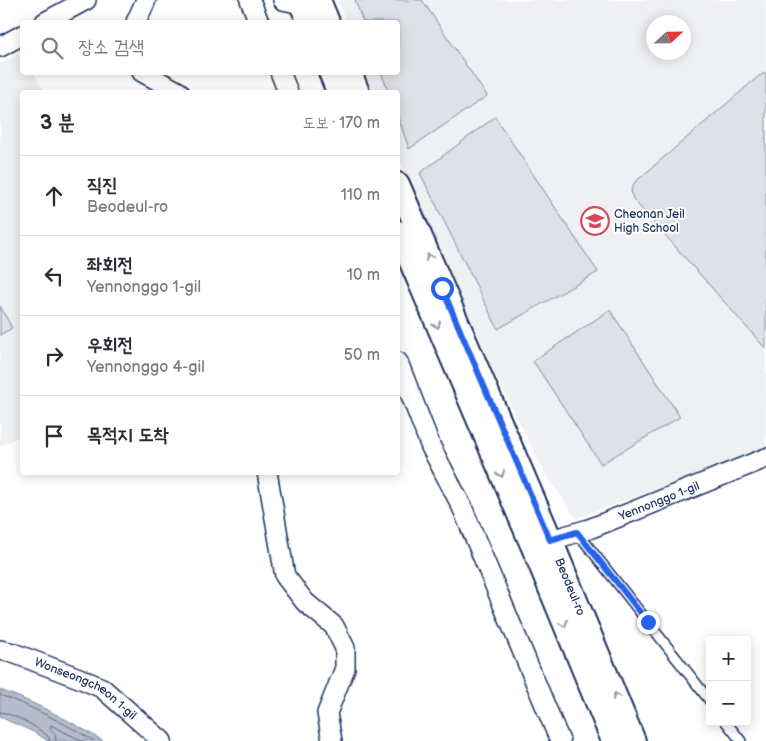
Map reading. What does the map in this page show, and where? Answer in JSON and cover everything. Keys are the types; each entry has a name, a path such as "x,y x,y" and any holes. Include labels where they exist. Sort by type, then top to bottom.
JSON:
{"street":[{"path":"49,20 86,0"},
{"path":"137,20 146,0"},
{"path":"250,0 258,20"},
{"path":"302,5 325,20"},
{"path":"0,48 20,36"},
{"path":"148,75 175,90"},
{"path":"281,75 287,90"},
{"path":"331,75 337,90"},
{"path":"351,75 357,90"},
{"name":"Beodeul-ro","path":"400,189 634,741"},
{"name":"Beodeul-ro","path":"400,237 534,550 613,741"},
{"path":"400,367 431,447 462,507 560,741"},
{"name":"Yennonggo 1-gil","path":"550,540 589,529 766,458"},
{"path":"268,475 285,576 305,602 334,626 345,648 345,668 327,714 332,741"},
{"name":"Wonseongcheon 1-gil","path":"0,650 13,653 102,688 162,741"}],"lane":[{"path":"577,532 706,696"},
{"path":"729,726 741,741"}],"shaded area":[{"name":"Cheonan Jeil High School","path":"337,0 766,0 766,451 576,518 545,473 443,271 400,160 400,90 372,90 366,75 400,75 400,20 345,20"},
{"path":"355,0 422,0 487,96 409,149 400,122 400,90 388,90 382,75 400,75 400,20 362,20"},
{"path":"20,52 20,75 35,75 44,90 20,90 20,436 0,446 0,64"},
{"path":"766,73 766,349 633,199 631,190 634,183 759,76"},
{"path":"495,117 598,272 498,329 420,173"},
{"path":"0,306 12,328 0,335"},
{"path":"610,310 680,417 601,464 533,361"}],"water":[{"path":"0,690 53,713 103,741 48,741 36,733 0,717"}],"place":[{"name":"Cheonan Jeil High School","path":"595,221"}],"route":[{"path":"442,288 550,540 577,532 648,622"}]}
